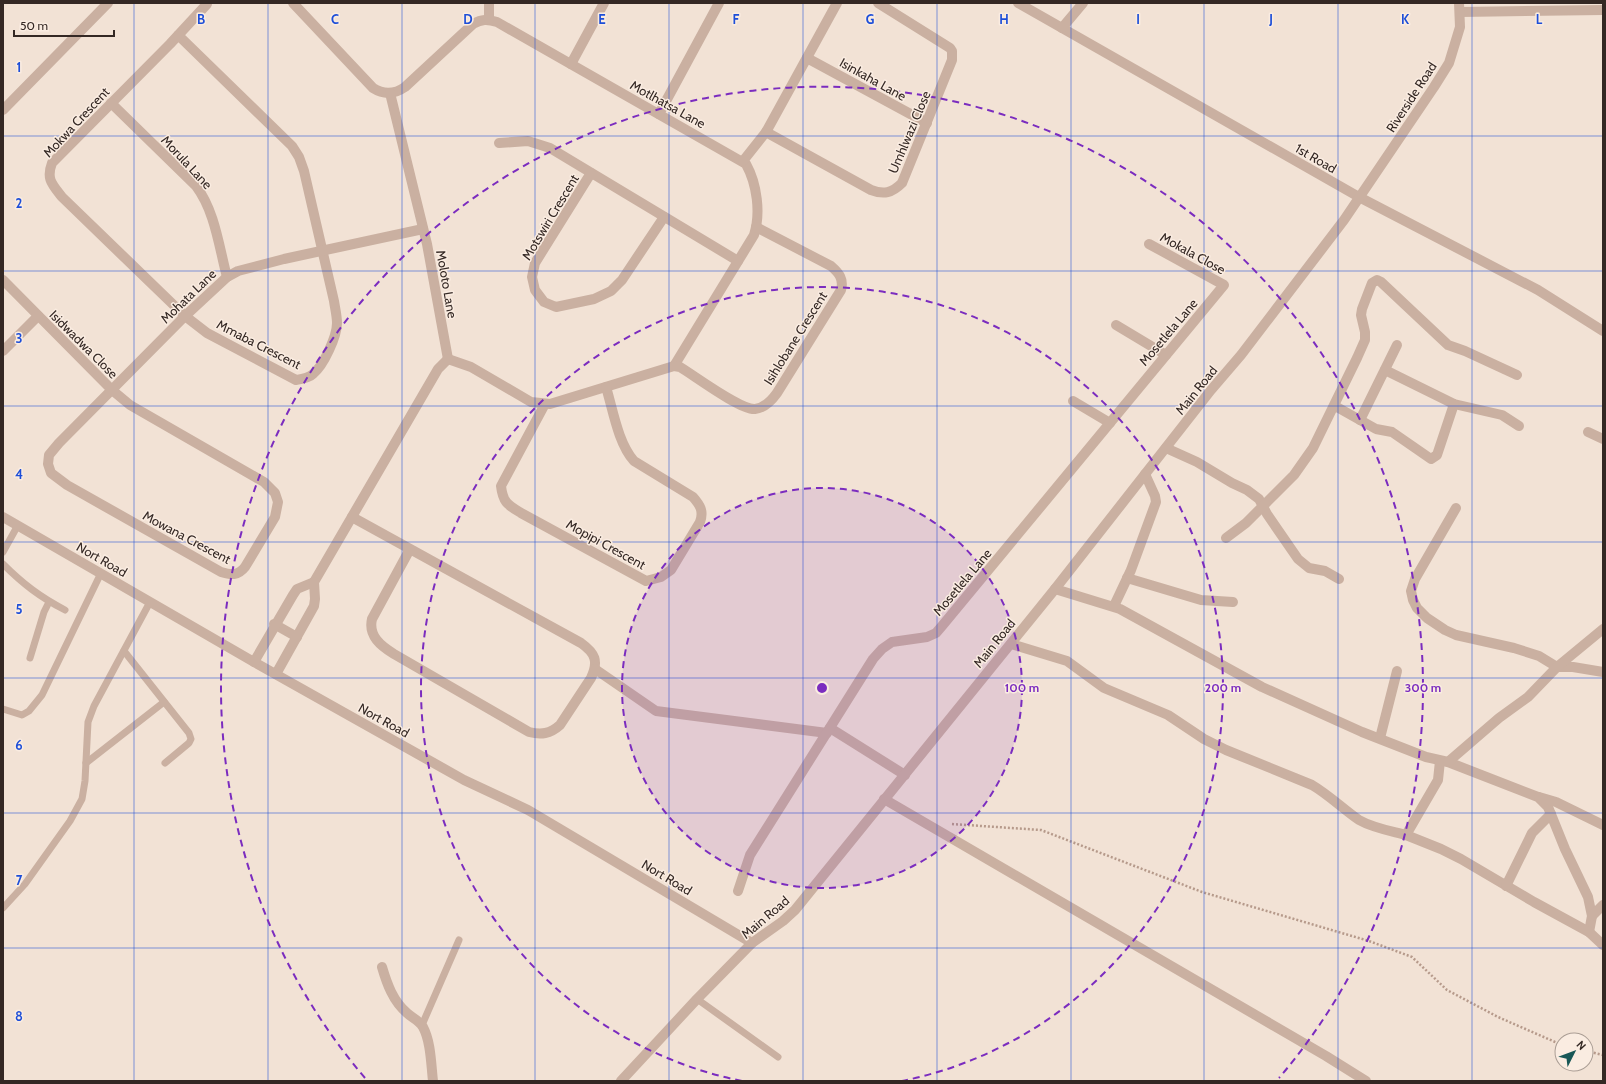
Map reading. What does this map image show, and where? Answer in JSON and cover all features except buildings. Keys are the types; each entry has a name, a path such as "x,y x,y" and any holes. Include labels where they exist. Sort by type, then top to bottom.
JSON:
{"street":[{"path":"3,110 108,3"},
{"path":"293,3 373,88 384,93 399,91 405,87 473,24 483,19 489,20 489,3"},
{"path":"570,64 604,3"},
{"path":"659,114 719,3"},
{"path":"276,674 314,606 314,582 438,369 448,359 471,367 531,402 545,404 550,404 674,366 754,235 757,207 755,192 749,170 743,161 766,132 837,3"},
{"name":"Umhlwazi Close","path":"766,132 871,190 885,193 896,188 902,183 952,60 952,51 950,48 878,3"},
{"name":"1st Road","path":"1018,3 1359,197 1518,279 1562,304 1603,331"},
{"path":"1062,28 1083,3"},
{"name":"Mokwa Crescent","path":"185,316 62,197 50,179 49,171 52,163 207,4"},
{"path":"1460,8 1603,10"},
{"name":"Riverside Road","path":"1359,197 1449,63 1460,27 1460,8"},
{"name":"Motlhatsa Lane","path":"489,20 497,22 743,161"},
{"path":"178,35 292,146 299,157 304,171 322,251"},
{"name":"Isinkaha Lane","path":"807,58 927,123"},
{"name":"Moloto Lane","path":"390,93 423,229 448,359"},
{"name":"Morula Lane","path":"111,103 196,186 202,195 208,207 227,277"},
{"path":"499,143 528,141 550,148 738,261"},
{"name":"Motswiri Crescent","path":"591,173 535,264 532,277 535,290 544,302 556,307 594,299 611,291 622,280 664,217"},
{"name":"Main Road","path":"622,1081 752,943 796,910 884,799 1011,644 1275,312 1344,220 1359,197"},
{"name":"Isihlobane Crescent","path":"674,366 680,367 739,405 755,409 763,406 773,398 841,290 842,282 840,276 831,266 756,227"},
{"name":"Mohata Lane","path":"48,464 49,454 58,443 185,316 227,277 238,271 423,229"},
{"name":"Mokala Close","path":"1149,244 1224,285"},
{"name":"Mmaba Crescent","path":"185,316 207,332 296,380 313,374 320,366 336,336 337,323 334,301 322,251"},
{"name":"Isidwadwa Close","path":"3,280 112,390"},
{"path":"1226,538 1246,523 1294,475 1313,448 1335,406 1365,340 1365,332 1361,315 1362,309 1368,289 1372,283 1377,280 1386,286 1448,345 1465,351 1517,375"},
{"name":"Mosetlela Lane","path":"738,891 750,855 873,660 882,649 892,642 927,637 936,632 1224,285"},
{"name":"Isidwadwa Close","path":"3,351 38,316"},
{"path":"1116,325 1166,356"},
{"path":"1360,420 1397,345"},
{"path":"1385,370 1454,404 1502,415 1519,426"},
{"name":"Mopipi Crescent","path":"545,404 516,454 501,486 502,496 507,504 646,581 661,577 671,570 703,515 700,506 693,497 634,461 629,455 624,446 606,387"},
{"name":"Mowana Crescent","path":"48,464 51,473 68,486 221,572 232,575 240,573 275,517 278,502 275,493 264,482 130,405 112,390"},
{"path":"1073,401 1110,423"},
{"path":"1335,406 1376,429 1392,432 1431,459 1437,456 1454,404"},
{"path":"1588,432 1603,439"},
{"path":"1166,448 1197,462 1248,490 1259,499 1267,514 1298,559 1309,568 1325,572 1339,579"},
{"path":"1114,606 1128,578 1156,502 1155,496 1145,474"},
{"path":"1456,508 1415,579 1411,591 1412,600 1417,608 1427,618 1456,635 1514,648 1546,659 1557,667 1573,667 1603,672"},
{"name":"Nort Road","path":"3,517 254,662 464,780 528,810 752,943"},
{"path":"352,517 581,643 594,655 596,662 591,678 560,725 555,730 541,735 529,732 384,648 370,627 372,619 410,549"},
{"path":"1128,578 1194,599 1233,602"},
{"path":"254,662 274,624 297,589 314,582"},
{"path":"1055,589 1088,600 1114,606 1136,616 1262,687 1380,738 1426,757 1444,761 1538,797 1556,802 1603,825"},
{"path":"274,624 297,637"},
{"path":"1406,835 1438,780 1444,761 1503,714 1528,697 1557,667 1603,629"},
{"path":"1011,644 1067,661 1104,688 1168,715 1204,739 1233,753 1324,791 1347,811 1361,820 1441,848 1589,932 1603,945"},
{"path":"595,669 656,711 828,731 905,775"},
{"path":"1380,738 1397,671"},
{"path":"1538,797 1543,801 1551,814 1565,849 1588,897 1592,916 1589,932"},
{"path":"884,799 1326,1056 1366,1081"},
{"path":"1506,886 1532,833 1551,814"},
{"path":"1592,916 1598,912 1603,905"},
{"path":"382,968 394,998 407,1013 422,1025 428,1047 433,1081"}],"lane":[{"path":"3,552 18,525"},
{"path":"3,564 25,585 49,602 65,610"},
{"path":"3,709 22,715 29,710 42,695 101,574"},
{"path":"30,658 44,612 49,602"},
{"path":"3,908 25,884 70,821 82,799 88,722 94,706 150,602"},
{"path":"124,651 189,733 192,739 165,762"},
{"path":"86,763 164,702"},
{"path":"422,1025 459,940"},
{"path":"698,999 778,1056"}],"path":[{"path":"927,824 952,824 1041,830 1202,892 1369,941 1412,957 1447,990 1498,1017 1554,1042"}]}
